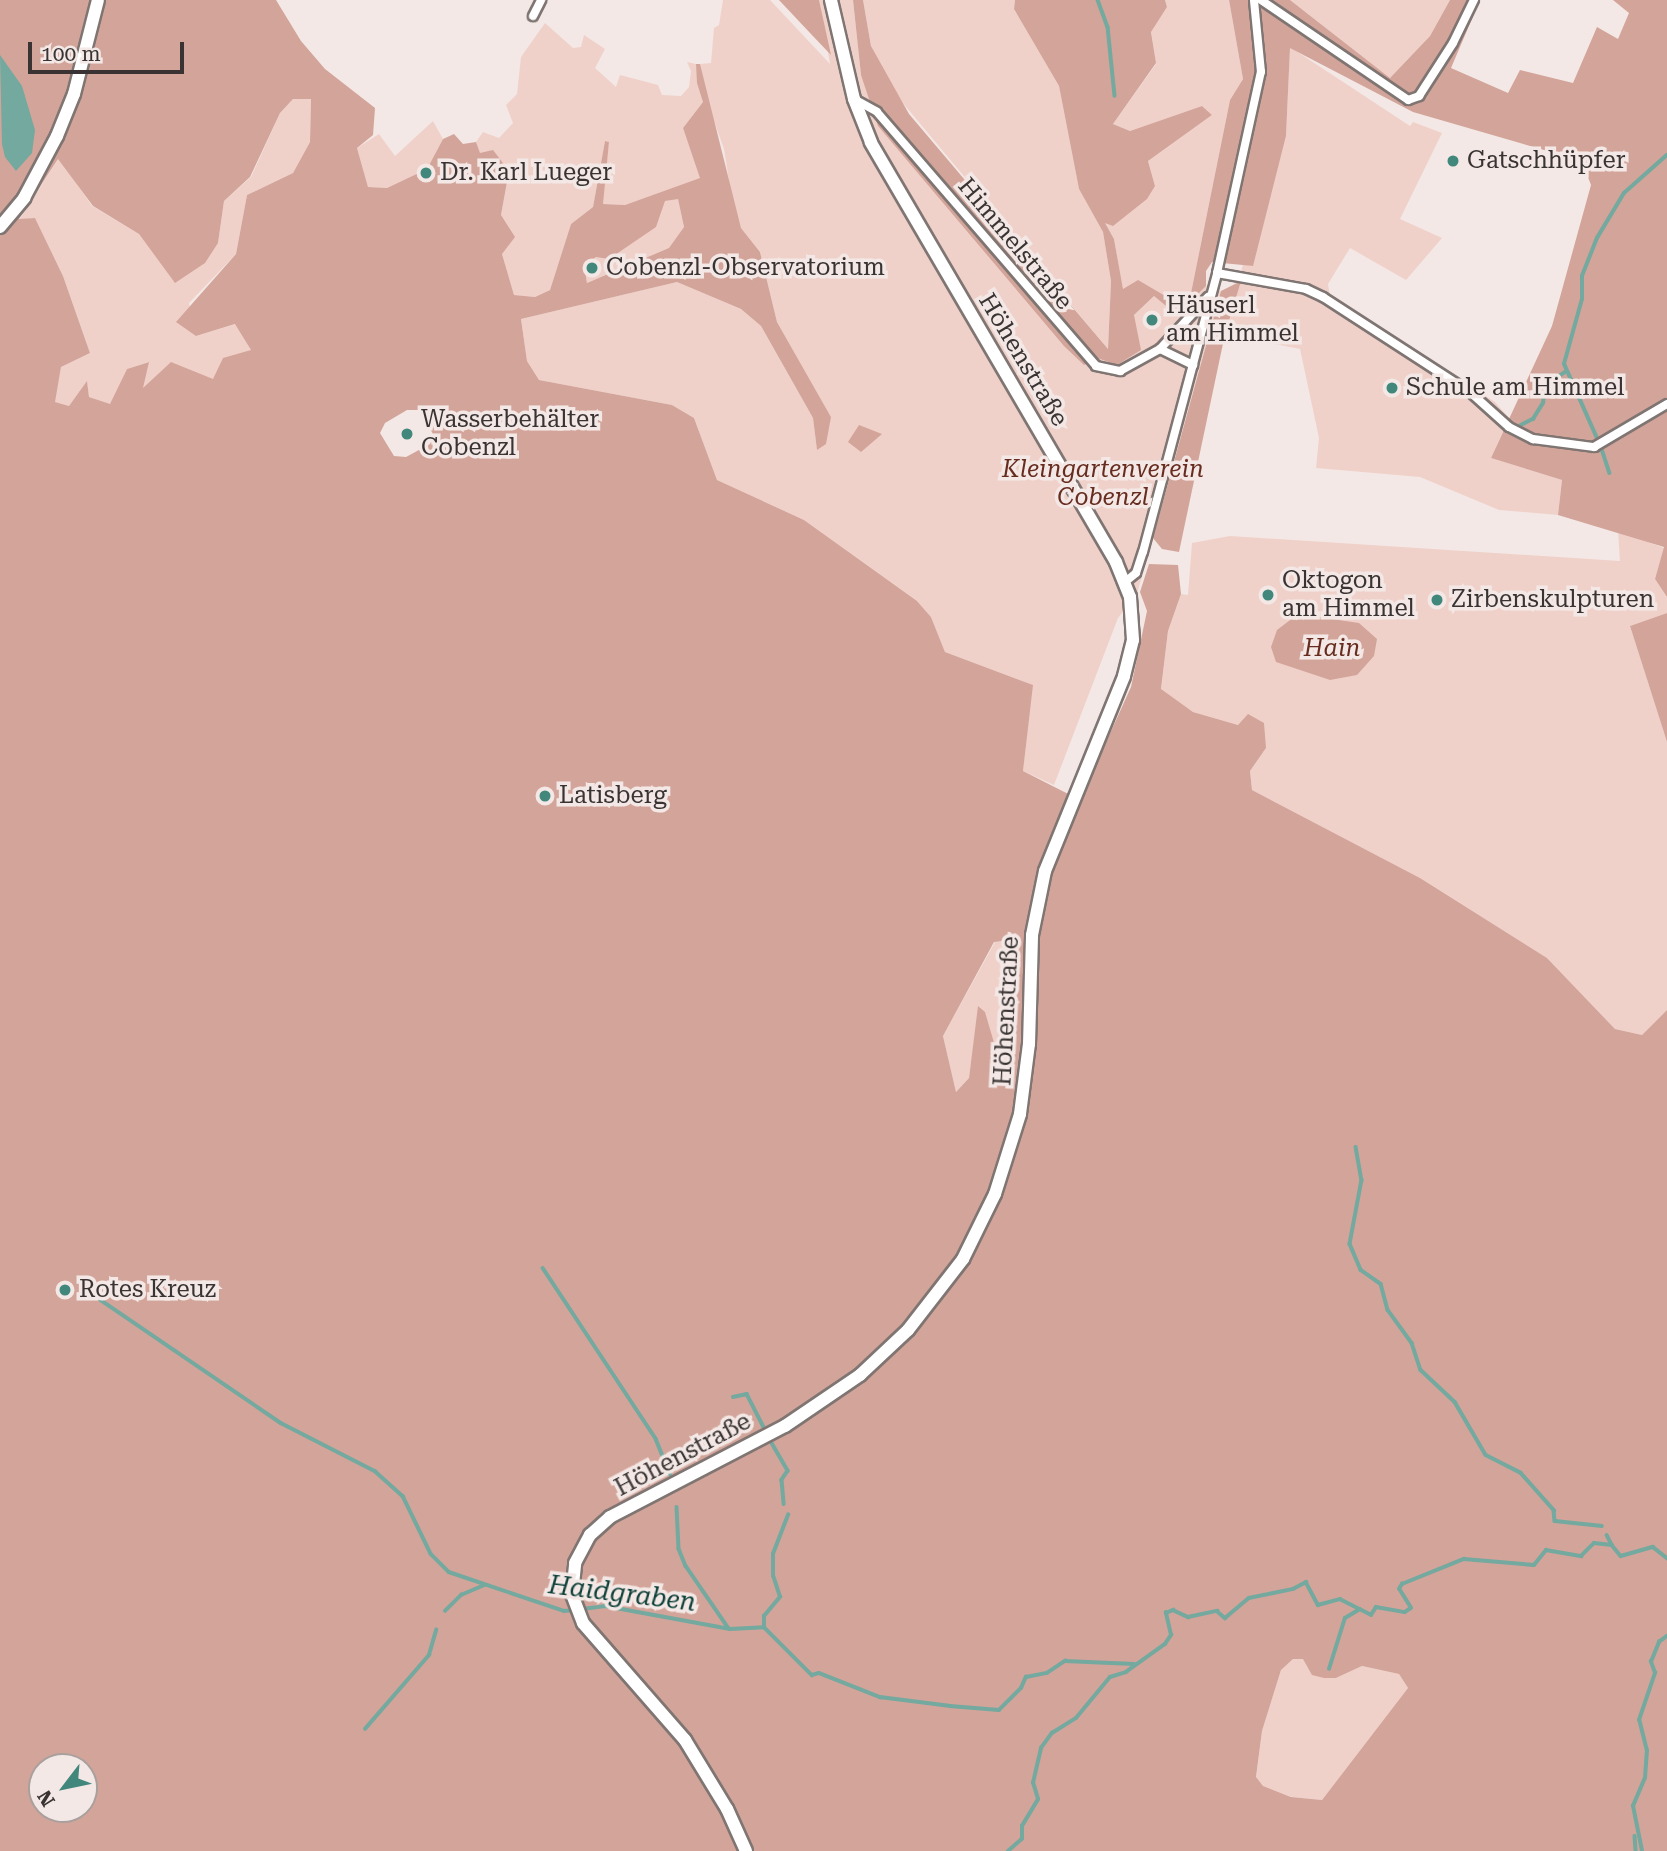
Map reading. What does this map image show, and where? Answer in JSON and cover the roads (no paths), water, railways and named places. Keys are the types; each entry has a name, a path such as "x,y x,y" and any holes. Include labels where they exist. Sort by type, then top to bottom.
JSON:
{"street":[{"path":"0,226 24,198 58,136 74,94 98,0"},
{"path":"533,16 541,0"},
{"name":"Höhenstraße","path":"746,1851 723,1800 691,1748 590,1633 578,1613 572,1585 580,1552 603,1522 809,1412 883,1356 936,1297 973,1241 1007,1164 1024,1094 1032,935 1042,880 1132,651 1133,619 1125,582 885,167 854,99 831,0"},
{"name":"Himmelstraße","path":"1125,582 1136,573 1217,273 1261,72 1254,0"},
{"path":"1261,0 1408,100 1419,96 1453,43 1474,0"},
{"name":"Himmelstraße","path":"854,99 877,112 1096,366 1120,371 1160,349 1211,293"},
{"path":"1217,273 1306,289 1323,297 1470,392 1509,427 1524,436 1594,447 1667,404"},
{"path":"1160,349 1193,365"}],"water":[{"path":"0,55 22,86 35,130 32,153 16,171 5,157 2,144"}],"waterway":[{"path":"1098,0 1108,27 1115,96"},
{"path":"1599,443 1564,364 1582,299 1582,276 1597,238 1624,193 1667,155"},
{"path":"1519,426 1533,419 1543,403 1545,386 1565,372"},
{"path":"1602,449 1610,473"},
{"path":"1356,1147 1362,1180 1350,1244 1361,1270 1381,1284 1388,1310 1412,1343 1421,1370 1455,1402 1486,1455 1521,1473 1554,1510 1555,1521 1602,1526"},
{"path":"543,1268 656,1439 670,1474"},
{"name":"Haidgraben","path":"86,1290 281,1423 375,1471 403,1496 431,1554 449,1572 564,1611 575,1610"},
{"path":"733,1397 747,1394 764,1427"},
{"path":"772,1443 788,1471 782,1480 784,1504"},
{"path":"677,1507 679,1549 686,1566 728,1627"},
{"path":"764,1627 764,1616 780,1597 773,1576 773,1554 788,1515"},
{"path":"1607,1535 1612,1545"},
{"path":"1008,1851 1022,1839 1022,1826 1038,1799 1033,1783 1041,1748 1052,1733 1076,1718 1110,1677 1126,1672 1165,1644 1171,1635 1166,1613 1173,1610 1188,1617 1217,1611 1225,1618 1249,1598 1293,1589 1306,1582 1318,1605 1340,1599 1371,1615 1376,1607 1405,1612 1411,1608 1399,1589 1402,1584 1464,1559 1534,1565 1546,1550 1581,1556 1594,1543 1612,1545 1621,1556 1653,1547 1667,1558"},
{"path":"445,1611 461,1595 484,1585"},
{"name":"Haidgraben","path":"582,1609 605,1606 730,1629 764,1627 812,1675 819,1673 880,1697 950,1706 999,1710 1021,1688 1026,1677 1047,1673 1065,1661 1134,1664"},
{"path":"1329,1669 1345,1618 1360,1609"},
{"path":"365,1729 429,1655 436,1630"},
{"path":"1642,1851 1633,1806 1645,1778 1647,1751 1639,1720 1655,1673 1651,1662 1659,1642 1667,1636"},
{"path":"1635,1836 1636,1851"}],"place":[{"name":"Gatschhüpfer","path":"1453,161"},
{"name":"Dr. Karl Lueger","path":"426,173"},
{"name":"Cobenzl-Observatorium","path":"592,268"},
{"name":"Häuserl am Himmel","path":"1152,320"},
{"name":"Schule am Himmel","path":"1392,388"},
{"name":"Wasserbehälter Cobenzl","path":"407,434"},
{"name":"Oktogon am Himmel","path":"1268,595"},
{"name":"Zirbenskulpturen","path":"1437,600"},
{"name":"Latisberg","path":"545,796"},
{"name":"Rotes Kreuz","path":"65,1290"}],"park label":[{"name":"Kleingartenverein Cobenzl","path":"1103,484"},
{"name":"Hain","path":"1332,649"}]}
